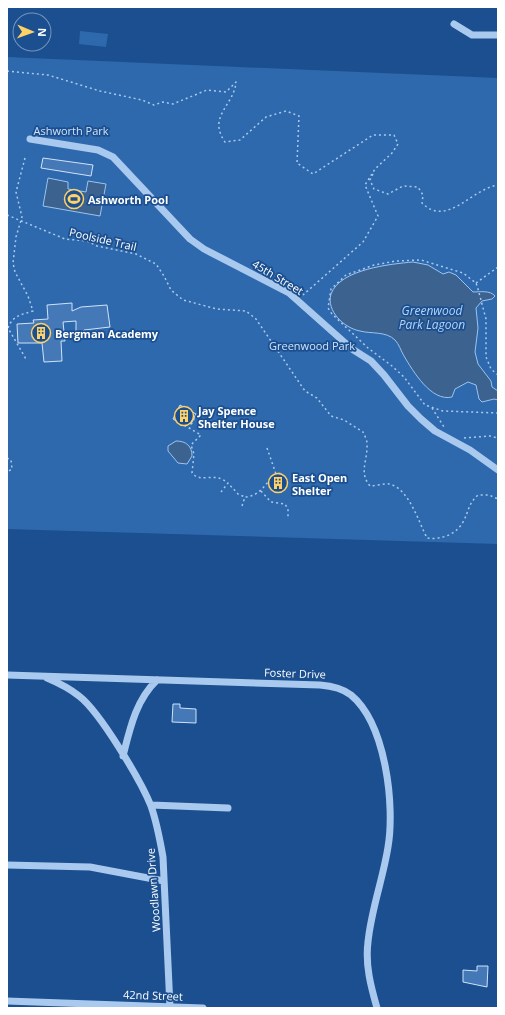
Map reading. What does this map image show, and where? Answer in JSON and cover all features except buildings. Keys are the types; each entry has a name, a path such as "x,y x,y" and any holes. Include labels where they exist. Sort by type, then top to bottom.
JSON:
{"street":[{"path":"454,24 472,35 498,35"},
{"name":"45th Street","path":"30,139 98,150 113,157 190,239 204,249 267,280 298,300 352,349 370,361 384,375 408,406 435,431 470,450 498,470"},
{"name":"Foster Drive","path":"7,675 320,684 343,690 358,702 374,730 380,745 390,800 388,846 368,942 368,968 377,1008"},
{"name":"Woodlawn Drive","path":"43,676 61,684 80,696 96,712 151,805 160,838 164,881 170,1007"},
{"path":"123,756 133,718 139,704 147,690 157,680"},
{"path":"151,805 228,808"},
{"path":"7,865 85,867 164,881"},
{"name":"42nd Street","path":"7,1001 102,1006 203,1008"}],"path":[{"path":"7,70 48,75 100,91 142,100 154,105 163,102 173,104 208,90 226,92 236,82 235,90 218,121 219,134 225,142 240,140 266,117 286,111 299,116 297,163 313,174 373,135 394,135 398,144 392,153 375,169 365,185 378,216 364,242 298,300"},
{"path":"25,158 16,192 22,216 16,237 13,263 15,272 28,296 33,311 16,316 11,320 8,328 26,359"},
{"path":"375,169 370,180 374,189 388,194 403,186 418,187 423,195 422,203 429,210 442,212 456,207 481,189 498,185"},
{"name":"Poolside Trail","path":"7,215 20,222 65,239 87,242 97,246 136,254 156,264 171,290 183,300 217,310 246,311 256,319 305,391 317,398 331,416 344,420 363,432 367,447 364,470 366,481 370,486 388,483 397,488 414,508 427,538 436,540 448,536 462,525 470,501 478,495 489,495 498,500"},
{"path":"498,375 491,369 486,357 486,319 478,289 476,284 464,273 421,260 413,260 381,264 359,269 346,275 331,289 328,306 332,314 368,348 404,377 425,405 443,411 483,411 498,414"},
{"path":"476,284 498,267"},
{"path":"432,408 441,425 447,429"},
{"path":"190,429 197,413"},
{"path":"180,423 201,435 191,445 194,454 192,473 198,478 216,476 228,483 238,494 245,497 254,496 261,491 265,484 276,474 281,473 285,481"},
{"path":"463,438 490,436 498,438"},
{"path":"267,448 276,474"},
{"path":"7,458 11,460 12,469 7,472"},
{"path":"221,492 228,483"},
{"path":"261,491 271,502 285,504 288,509 288,519"},
{"path":"242,506 245,497"}],"green space":[{"path":"80,31 108,34 106,47 79,44"},
{"name":"Greenwood Park","path":"7,57 498,78 498,544 7,529"}],"water":[{"name":"Ashworth Pool","path":"48,178 68,182 68,189 86,192 88,181 106,184 100,216 43,206"},
{"name":"Greenwood Park Lagoon","path":"413,262 428,265 443,274 449,272 456,275 473,292 488,292 495,296 492,299 482,301 476,308 478,328 475,352 478,364 491,381 492,387 498,391 498,400 494,399 482,402 479,399 476,385 468,382 455,389 452,397 437,395 418,377 395,340 387,335 364,332 348,326 338,318 331,307 331,294 336,286 355,273 380,266"},
{"path":"176,441 185,443 191,449 192,456 187,464 178,463 168,451 168,446"}],"place":[{"name":"Ashworth Pool","path":"74,199"},
{"name":"Bergman Academy","path":"41,333"},
{"name":"Jay Spence Shelter House","path":"184,416"},
{"name":"East Open Shelter","path":"278,483"}],"park label":[{"name":"Ashworth Park","path":"71,130"}]}
